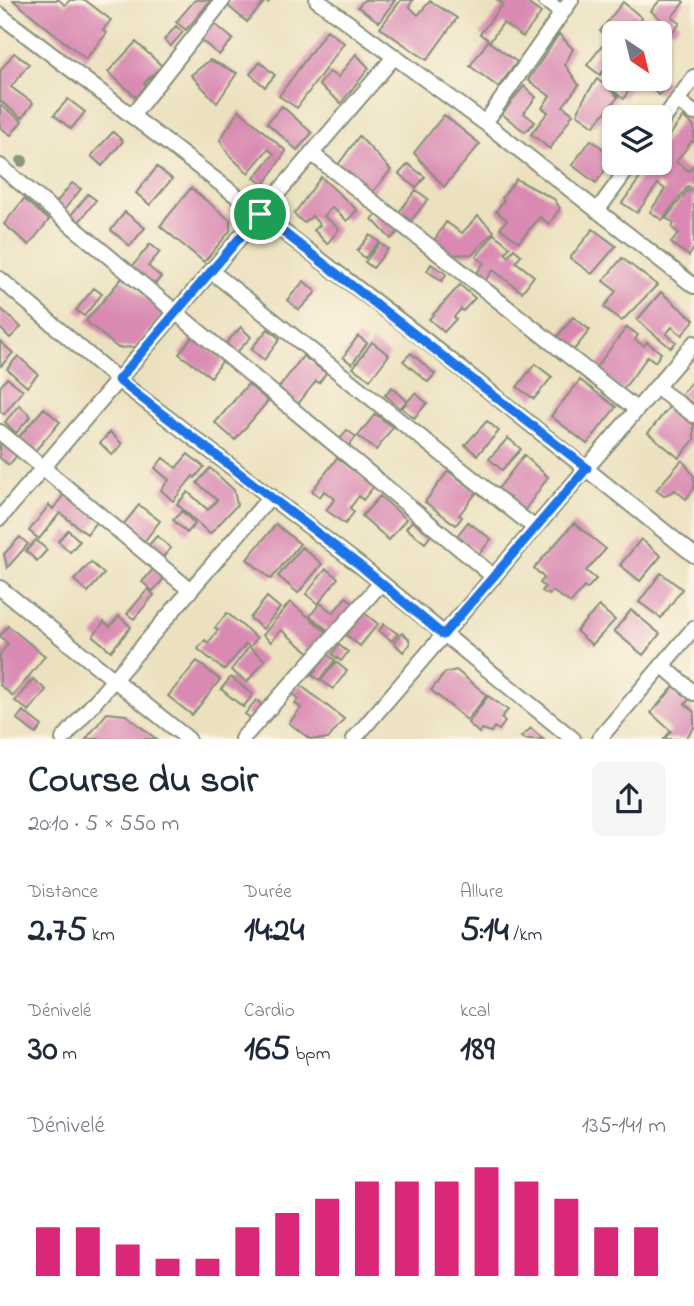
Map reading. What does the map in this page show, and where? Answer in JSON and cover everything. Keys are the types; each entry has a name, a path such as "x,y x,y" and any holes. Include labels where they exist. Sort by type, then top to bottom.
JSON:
{"street":[{"path":"132,116 223,0"},
{"path":"317,0 485,123 694,286"},
{"path":"545,0 562,13"},
{"path":"485,123 571,0"},
{"path":"0,15 587,468 694,555"},
{"path":"0,518 395,56"},
{"path":"672,107 694,77"},
{"path":"677,100 694,113"},
{"path":"311,153 636,409"},
{"path":"0,166 494,577"},
{"path":"597,211 623,175"},
{"path":"211,271 535,528"},
{"path":"0,279 118,380 271,496 573,739"},
{"path":"354,739 694,343"},
{"path":"656,387 694,415"},
{"path":"0,432 190,590"},
{"path":"63,739 271,496"},
{"path":"242,739 381,583"},
{"path":"0,588 188,739"},
{"path":"599,739 694,628"},
{"path":"663,666 694,693"}],"building":[{"path":"13,0 59,0 65,5 70,0 85,0 111,20 103,30 107,33 86,59"},
{"path":"195,0 211,0 186,30 176,22"},
{"path":"231,0 270,0 268,3 265,1 247,22 227,5"},
{"path":"364,0 395,0 379,22 358,7"},
{"path":"401,0 413,0 409,6 418,15 430,1 457,18 427,60 380,28"},
{"path":"497,0 523,0 541,13 523,37 503,23 490,41 480,34 503,4"},
{"path":"660,0 684,2 672,17 680,23 674,31 672,21 662,21 651,11"},
{"path":"623,2 642,18 640,21 608,21"},
{"path":"210,20 233,39 219,55 196,36"},
{"path":"176,26 183,32 171,46 164,40"},
{"path":"327,30 344,43 297,108 279,96"},
{"path":"559,34 573,49 565,65 579,85 563,106 573,114 550,149 531,134 548,112 542,108 550,96 528,80"},
{"path":"488,41 517,62 498,87 470,66"},
{"path":"136,42 162,66 144,83 148,86 137,98 108,72"},
{"path":"602,46 600,75 587,65"},
{"path":"14,53 29,64 11,87 33,103 22,118 0,101 0,71"},
{"path":"356,54 369,68 341,103 319,85 329,72 338,77"},
{"path":"210,60 237,73 217,103 191,75"},
{"path":"260,62 275,75 265,87 250,74"},
{"path":"597,79 602,83 602,91 612,91 618,97 611,105 602,105 602,116 594,126 577,114"},
{"path":"524,86 536,97 524,113 535,122 525,132 502,114"},
{"path":"613,91 628,91 624,99"},
{"path":"68,99 85,112 71,129 54,115"},
{"path":"0,105 22,121 11,135 0,127"},
{"path":"282,106 312,133 297,150 267,123"},
{"path":"239,110 286,151 264,185 254,178 274,154 268,149 248,173 228,154 220,140"},
{"path":"444,115 480,144 444,187 414,153"},
{"path":"683,117 694,126 694,142 692,141 676,162 689,171 694,164 694,188 688,186 662,220 650,212 665,189 658,184 637,213 622,203 642,175 672,175 672,132"},
{"path":"113,132 123,141 102,166 91,156"},
{"path":"359,136 391,170 371,194 335,169"},
{"path":"591,140 602,148 602,174 596,183 572,165"},
{"path":"408,164 425,177 416,188 399,174"},
{"path":"157,167 172,179 150,205 136,193"},
{"path":"321,177 357,210 347,221 332,207 324,216 339,229 327,244 314,230 320,225 312,216 304,223 294,214"},
{"path":"516,179 554,199 560,208 549,224 540,217 519,242 500,228 507,220 496,211"},
{"path":"72,183 81,189 64,210 56,203"},
{"path":"191,188 230,220 230,231 204,262 160,226"},
{"path":"416,190 428,199 411,221 399,212"},
{"path":"688,190 694,193 694,248 689,256 671,243 679,233 672,228 674,223 666,218"},
{"path":"88,194 96,200 79,222 71,215"},
{"path":"24,199 49,220 29,245 4,224"},
{"path":"382,210 400,230 391,239 372,219"},
{"path":"125,212 145,228 130,246 111,230"},
{"path":"478,216 494,231 473,254 451,255 432,244 446,222 462,233"},
{"path":"593,229 616,246 592,274 570,258"},
{"path":"494,234 510,247 505,253 508,256 514,249 521,255 516,262 534,276 522,292 493,270 482,285 473,278 484,263 476,257"},
{"path":"370,235 379,242 365,258 357,251"},
{"path":"380,243 388,249 373,268 365,262"},
{"path":"150,244 160,252 148,266 161,277 154,285 132,267"},
{"path":"622,258 657,285 622,321 604,307 616,291 603,281"},
{"path":"431,264 446,274 442,281 427,271"},
{"path":"122,278 164,313 136,347 118,348 86,321"},
{"path":"304,281 316,292 299,310 287,300"},
{"path":"460,285 475,298 463,311 461,309 444,332 429,319"},
{"path":"94,288 102,294 84,316 76,310"},
{"path":"661,292 694,320 682,335 672,327 666,334 676,342 671,348 637,320"},
{"path":"0,308 21,327 10,338 0,328"},
{"path":"573,317 590,330 573,351 556,338"},
{"path":"241,327 251,337 236,353 226,343"},
{"path":"627,327 638,335 635,340 644,346 647,342 661,353 655,362 648,356 622,391 594,370"},
{"path":"268,329 280,339 264,360 251,349"},
{"path":"358,336 367,343 352,364 343,357"},
{"path":"192,337 223,360 211,377 179,354"},
{"path":"0,341 13,353 1,366 0,364"},
{"path":"372,342 389,355 370,380 353,368"},
{"path":"411,353 435,374 428,382 403,361"},
{"path":"18,356 38,374 27,387 7,369"},
{"path":"303,356 326,373 298,404 278,389"},
{"path":"535,364 552,377 534,399 517,387"},
{"path":"7,378 23,390 4,414 0,411 0,387"},
{"path":"694,378 694,405 681,395"},
{"path":"580,380 616,407 587,444 551,416"},
{"path":"248,384 268,401 235,440 215,423"},
{"path":"392,387 407,401 400,408 385,395"},
{"path":"415,393 427,403 414,418 402,408"},
{"path":"19,405 31,416 16,433 5,422"},
{"path":"670,406 694,425 694,440 679,458 648,433"},
{"path":"44,408 60,422 35,451 19,437"},
{"path":"375,414 393,427 376,450 358,436"},
{"path":"487,421 499,431 477,455 465,445"},
{"path":"347,430 356,437 347,448 338,442"},
{"path":"110,432 122,444 112,455 100,443"},
{"path":"508,438 521,449 502,470 489,459"},
{"path":"3,441 19,453 9,465 0,458 0,445"},
{"path":"188,454 204,467 173,501 161,490 169,480 155,468 163,458 176,468"},
{"path":"524,455 548,477 523,513 495,493"},
{"path":"337,458 374,486 363,500 359,496 350,508 354,512 345,524 326,510 335,499 324,491 320,497 312,491"},
{"path":"682,460 694,476 694,489 686,499 675,490 664,496 656,490"},
{"path":"210,468 234,490 237,505 210,534 177,504 188,492 208,510 217,500 197,483"},
{"path":"448,471 477,492 459,515 462,517 456,525 425,502"},
{"path":"65,493 98,519 87,534 60,513 39,539 29,531 49,505 53,509"},
{"path":"380,496 406,519 389,540 362,516"},
{"path":"139,505 160,521 143,543 122,526"},
{"path":"182,511 195,524 187,533 173,520"},
{"path":"412,521 431,535 425,543 406,528"},
{"path":"468,522 491,539 479,554 457,536"},
{"path":"574,523 606,549 586,571 596,579 587,589 584,587 571,603 552,591 549,595 542,591 545,587 540,583 544,578 534,568"},
{"path":"276,524 300,544 271,579 247,559"},
{"path":"68,530 80,541 70,552 58,541"},
{"path":"157,536 171,548 160,560 146,548"},
{"path":"20,537 28,544 7,568 4,554"},
{"path":"641,539 661,556 640,581 620,565"},
{"path":"36,540 47,550 37,561 26,551"},
{"path":"302,547 322,564 298,593 278,576"},
{"path":"91,562 104,574 88,592 74,580"},
{"path":"155,567 166,576 153,591 142,582"},
{"path":"326,569 338,578 318,604 306,594"},
{"path":"661,573 682,589 661,618 639,602"},
{"path":"148,589 154,595 134,619 127,614"},
{"path":"267,597 280,608 263,629 250,618"},
{"path":"346,597 355,604 332,634 310,616 320,603 333,613"},
{"path":"290,602 328,633 311,654 281,630 271,642 263,635"},
{"path":"599,606 615,620 592,645 576,631"},
{"path":"631,610 660,634 643,655 614,631"},
{"path":"363,612 378,624 360,646 345,634"},
{"path":"227,613 257,638 250,647 246,644 224,670 198,649 205,640 208,643 218,630 215,628"},
{"path":"119,616 131,627 111,651 93,636 104,622 110,627"},
{"path":"384,624 398,634 392,641 379,631"},
{"path":"8,626 45,656 13,696 0,685 0,654 8,644 0,636"},
{"path":"402,633 409,639 410,644 403,652 394,643"},
{"path":"339,645 348,652 341,661 332,654"},
{"path":"249,647 265,660 247,682 231,670"},
{"path":"328,655 335,660 319,680 312,675"},
{"path":"197,661 220,680 192,715 168,696"},
{"path":"336,662 347,671 333,689 321,680"},
{"path":"456,670 487,695 467,720 431,690 445,673"},
{"path":"231,677 253,695 243,707 221,689"},
{"path":"33,679 46,690 29,711 15,701"},
{"path":"677,683 692,696 685,704 694,712 694,728 685,739 664,739 671,731 651,713"},
{"path":"299,684 344,719 328,739 310,739 289,723 301,708 295,703 299,699 292,693"},
{"path":"488,696 508,710 501,718 505,722 499,730 494,727 491,732 482,729 479,733 468,723"},
{"path":"256,700 266,708 255,721 245,714"},
{"path":"23,711 42,726 36,734 17,719"},
{"path":"107,713 126,715 156,739 86,739"},
{"path":"531,728 543,739 521,737"}],"route":[{"path":"260,214 587,468 443,635 362,567 118,380 260,214"}]}
